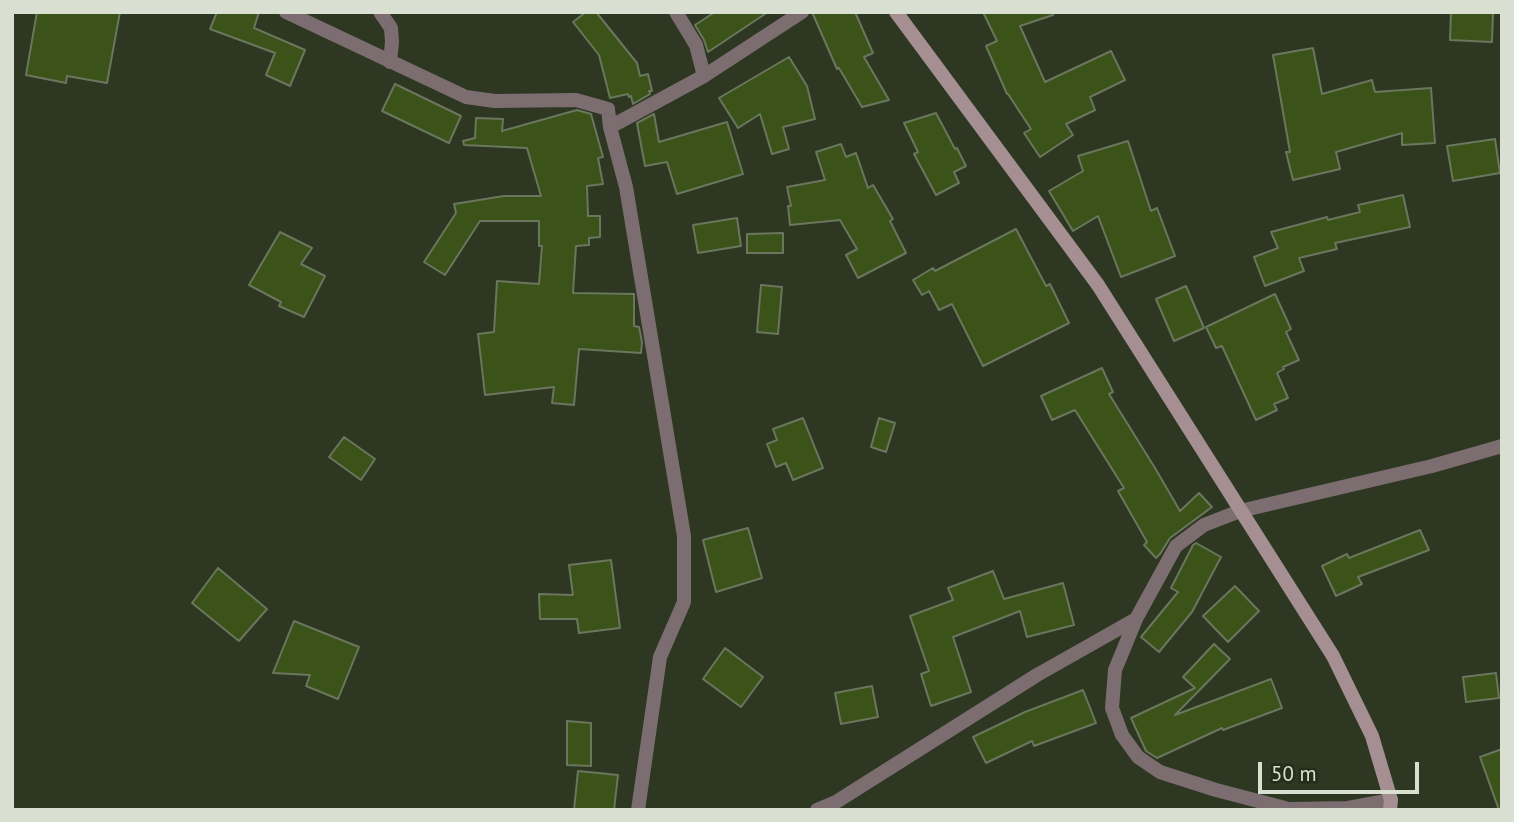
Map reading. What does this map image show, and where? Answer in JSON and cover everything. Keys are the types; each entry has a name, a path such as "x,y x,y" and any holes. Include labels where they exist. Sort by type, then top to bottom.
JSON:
{"street":[{"path":"286,12 466,97 495,101 576,100 608,109 626,187 684,536 684,603 660,657 638,810"},
{"path":"380,12 391,28 390,62"},
{"path":"676,12 696,45 704,76"},
{"path":"610,127 704,76 802,12"},
{"path":"896,12 1098,285 1240,511 1333,656 1372,736 1390,805 1289,809 1160,772 1138,757 1122,735 1112,708 1115,670 1136,619 1177,546 1204,525 1240,511 1432,466 1502,446"},
{"path":"817,810 836,802 1037,675 1136,619"}],"building":[{"path":"37,12 120,12 107,83 67,76 66,83 26,75"},
{"path":"217,12 259,12 254,28 305,50 290,86 266,75 275,53 210,29"},
{"path":"586,12 596,12 637,63 640,76 648,74 652,91 649,91 650,94 633,104 628,94 610,98 599,55 573,22"},
{"path":"715,12 768,12 708,52 695,25"},
{"path":"812,12 855,12 873,53 864,57 889,100 862,107 839,68 837,69"},
{"path":"983,12 1053,12 1053,15 1020,26 1045,82 1111,51 1125,80 1090,97 1095,110 1066,124 1073,135 1040,157 1024,133 1031,129 1007,94 986,46 997,41"},
{"path":"1451,12 1493,12 1492,42 1450,40"},
{"path":"1313,48 1322,94 1372,80 1375,92 1431,88 1435,143 1402,145 1402,133 1336,152 1340,169 1293,180 1286,152 1290,152 1273,55"},
{"path":"789,57 807,86 815,119 783,127 789,149 772,154 760,114 738,128 719,98"},
{"path":"395,84 461,116 449,143 382,111"},
{"path":"577,110 591,114 603,157 598,158 603,184 587,186 588,216 600,216 600,237 589,238 589,245 576,246 573,293 634,294 634,326 639,327 641,353 579,349 574,405 552,403 554,387 485,395 478,334 494,332 497,281 539,284 542,246 539,246 539,221 480,221 445,275 424,262 456,213 454,204 504,196 541,196 527,148 464,145 463,141 475,138 476,118 503,119 502,131"},
{"path":"936,113 966,166 954,172 959,183 936,195 914,154 918,152 904,123"},
{"path":"654,114 659,142 727,122 743,174 677,194 667,162 645,166 637,123"},
{"path":"1495,139 1500,173 1453,181 1447,146"},
{"path":"1128,141 1151,211 1157,208 1175,256 1121,277 1098,216 1073,231 1049,191 1083,171 1078,156"},
{"path":"841,144 846,157 856,153 868,188 873,185 893,219 890,221 906,253 858,278 846,255 857,249 840,220 790,225 788,206 791,206 787,187 825,180 816,152"},
{"path":"1403,195 1410,227 1335,243 1337,249 1299,258 1304,271 1265,286 1254,257 1278,248 1271,232 1327,217 1328,220 1360,212 1358,205"},
{"path":"737,218 741,246 698,253 693,225"},
{"path":"1016,229 1046,286 1050,284 1069,323 983,366 952,304 939,310 929,291 922,295 913,280"},
{"path":"280,232 312,248 301,264 325,276 304,317 279,306 281,302 249,285"},
{"path":"783,233 783,253 747,253 747,234"},
{"path":"761,285 782,287 778,334 757,332"},
{"path":"1186,286 1204,328 1174,341 1156,299"},
{"path":"1275,294 1291,329 1286,332 1299,360 1283,367 1284,369 1277,373 1288,398 1274,404 1277,410 1256,420 1222,346 1216,348 1206,327"},
{"path":"1102,368 1113,392 1109,394 1180,511 1199,493 1212,507 1170,538 1156,558 1144,545 1147,542 1118,491 1124,488 1075,410 1052,420 1041,396"},
{"path":"803,418 823,468 793,480 786,463 776,467 767,444 777,440 773,429"},
{"path":"879,418 895,423 886,452 871,447"},
{"path":"344,437 375,459 361,480 329,457"},
{"path":"748,528 762,578 716,592 703,540"},
{"path":"1420,530 1429,550 1358,577 1362,584 1336,596 1322,566 1347,554 1349,558"},
{"path":"1196,543 1221,557 1192,612 1159,652 1141,637 1178,592 1171,588"},
{"path":"611,560 620,628 579,633 577,619 540,619 539,594 573,595 569,565"},
{"path":"218,568 267,609 239,641 192,603"},
{"path":"993,571 1004,599 1063,583 1074,625 1027,637 1020,611 953,637 971,692 931,706 921,674 929,671 910,616 953,600 948,588"},
{"path":"1235,586 1259,611 1228,642 1203,616"},
{"path":"294,621 359,647 338,699 306,686 310,675 273,673"},
{"path":"1214,644 1230,659 1175,715 1271,679 1282,708 1223,730 1222,728 1157,758 1146,751 1131,718 1195,688 1183,677"},
{"path":"725,648 763,677 741,707 703,679"},
{"path":"1496,673 1499,698 1466,702 1463,677"},
{"path":"872,686 878,717 841,724 835,693"},
{"path":"1083,690 1096,723 1034,746 1032,741 986,763 973,737 1025,712"},
{"path":"567,721 591,723 591,766 567,765"},
{"path":"1502,749 1502,810 1499,810 1480,757"},
{"path":"578,771 618,775 614,810 574,810"}]}
